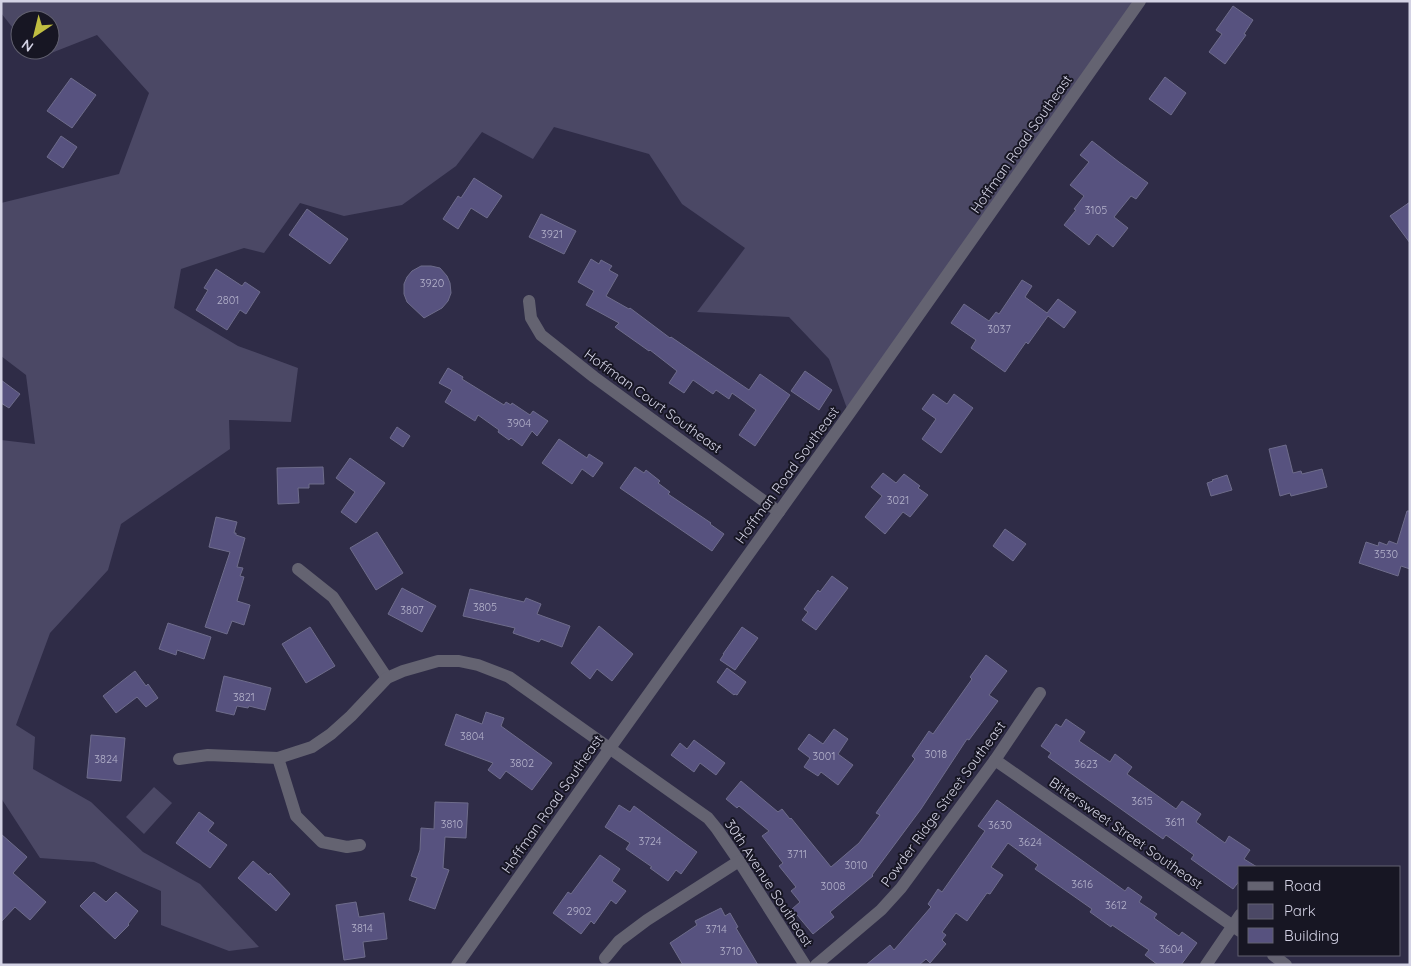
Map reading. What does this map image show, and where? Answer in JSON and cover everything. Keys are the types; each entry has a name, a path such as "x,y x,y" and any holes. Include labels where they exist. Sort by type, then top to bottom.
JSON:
{"street":[{"name":"Hoffman Road Southeast","path":"457,965 1140,1"},
{"name":"Hoffman Court Southeast","path":"529,301 530,318 541,335 594,377 779,512"},
{"path":"179,759 208,755 278,758 312,747 331,734 351,716 387,678 332,597 298,569"},
{"name":"30th Avenue Southeast","path":"387,678 403,671 438,661 459,660 509,677 708,818 739,861 805,965"},
{"name":"Powder Ridge Street Southeast","path":"816,965 881,910 901,888 995,760 1040,693"},
{"path":"278,758 296,816 322,842 347,847 360,845"},
{"name":"Bittersweet Street Southeast","path":"995,760 1237,924"},
{"path":"605,958 619,941 647,920 739,861"},
{"path":"1206,965 1237,924"},
{"path":"1273,956 1286,965"}],"green space":[{"path":"1,1 1140,1 849,414 829,359 789,317 697,312 745,248 682,204 649,154 554,127 533,159 482,132 456,166 402,205 344,216 300,203 264,253 244,248 181,269 174,308 238,346 298,368 291,422 229,420 230,449 121,524 108,570 50,633 16,725 35,737 33,769 91,802 143,852 200,884 259,947 229,951 161,925 161,891 94,862 40,858 1,798 1,440 35,444 26,375 1,356 1,203 119,174 149,93 97,35 60,50 60,10 10,10 10,24 1,13"},
{"path":"154,787 172,803 144,834 126,817"}],"building":[{"path":"1233,6 1253,20 1244,34 1246,35 1225,64 1209,52 1222,34 1216,30"},
{"path":"1165,77 1186,93 1171,115 1149,99"},
{"path":"71,78 96,95 72,128 47,111"},
{"path":"61,136 77,147 63,168 47,157"},
{"path":"1092,141 1148,183 1136,199 1131,196 1114,217 1128,228 1113,247 1097,234 1089,245 1064,225 1084,196 1070,185 1089,162 1080,155"},
{"path":"474,178 502,196 487,218 471,208 458,229 443,219 458,196 461,198"},
{"path":"1410,202 1410,243 1390,216"},
{"path":"307,209 348,239 330,264 289,235"},
{"path":"541,214 576,231 564,254 529,237"},
{"path":"591,259 599,264 601,260 612,266 609,270 618,275 606,296 630,308 670,338 749,390 760,374 790,395 755,446 739,435 756,410 732,393 729,399 716,390 713,394 693,380 684,393 669,383 677,371 615,327 619,323 586,305 594,291 578,282"},
{"path":"421,266 440,268 447,276 451,293 448,301 442,308 424,318 407,302 404,294 404,284 407,277 412,271"},
{"path":"216,269 242,286 245,282 260,292 246,314 240,310 227,330 196,310 208,290 204,288"},
{"path":"1022,280 1032,286 1025,297 1047,313 1058,299 1076,312 1064,328 1048,316 1028,344 1026,342 1005,372 971,348 976,340 951,323 964,304 989,321 996,312 999,314"},
{"path":"448,368 504,405 506,402 511,405 512,403 530,415 533,411 548,421 537,436 532,431 522,446 511,438 509,440 498,432 499,430 478,415 475,421 445,402 452,390 439,383"},
{"path":"805,371 832,390 819,410 791,391"},
{"path":"1,380 20,394 9,408 1,403"},
{"path":"933,394 947,404 954,394 973,408 941,453 922,439 936,419 922,409"},
{"path":"397,427 410,436 403,447 390,438"},
{"path":"559,439 587,458 589,454 603,463 593,477 582,469 572,484 542,463"},
{"path":"1286,445 1293,473 1301,471 1302,474 1322,469 1327,487 1291,496 1290,493 1280,496 1269,449"},
{"path":"350,458 385,483 356,523 341,512 355,492 336,478"},
{"path":"323,467 324,484 309,484 309,488 298,488 299,503 278,504 277,468"},
{"path":"635,467 644,473 646,470 660,481 658,483 670,492 668,494 724,534 712,551 620,488"},
{"path":"883,473 896,483 904,474 920,486 918,488 928,495 910,517 903,512 885,534 865,517 882,496 871,487"},
{"path":"1227,475 1232,490 1211,496 1207,483"},
{"path":"1407,511 1410,511 1410,569 1401,566 1398,576 1359,563 1366,542 1378,546 1379,542 1387,545 1389,541 1397,544"},
{"path":"216,517 237,522 234,533 245,538 237,567 243,568 240,576 244,577 237,601 250,605 244,625 232,621 227,634 205,627 230,552 209,547"},
{"path":"1005,529 1026,544 1013,561 993,546"},
{"path":"377,532 403,573 376,590 350,548"},
{"path":"832,576 848,588 816,630 802,620 808,612 804,609 818,590 820,592"},
{"path":"402,588 436,606 422,632 388,614"},
{"path":"470,589 524,602 526,598 541,604 537,614 570,626 562,647 541,639 539,642 513,633 515,628 463,616"},
{"path":"168,623 211,637 204,659 177,650 176,655 159,649"},
{"path":"599,626 633,654 612,681 597,669 590,679 571,663"},
{"path":"310,627 335,666 306,683 282,644"},
{"path":"742,627 758,638 735,670 720,660"},
{"path":"986,655 1007,671 989,695 998,701 969,740 967,739 921,809 873,876 830,912 834,917 813,934 792,909 800,902 791,891 796,887 779,866 783,863 762,836 769,831 739,806 737,808 726,799 741,781 778,812 782,809 831,867 859,843 880,815 876,813 915,759 912,756 929,731 933,734 972,679 970,677"},
{"path":"727,668 746,682 737,695 734,695 717,682"},
{"path":"135,671 158,698 146,707 137,697 116,713 103,696"},
{"path":"224,676 271,688 265,710 249,706 248,708 237,706 234,715 216,711"},
{"path":"486,712 504,718 501,726 552,763 532,790 506,771 500,779 488,770 493,763 445,745 456,714 482,724"},
{"path":"1066,719 1085,732 1079,741 1110,762 1115,754 1132,767 1127,774 1176,809 1182,801 1201,814 1196,822 1225,843 1229,836 1250,850 1244,859 1255,866 1238,866 1238,883 1233,889 1191,859 1194,855 1166,835 1163,839 1048,757 1051,753 1041,746 1056,724 1061,727"},
{"path":"834,729 848,739 838,754 853,765 838,785 821,772 818,776 804,767 810,758 798,749 809,734 823,744"},
{"path":"91,735 125,738 121,781 87,778"},
{"path":"694,740 725,763 716,775 700,763 694,772 671,755 680,743 687,749"},
{"path":"997,800 1125,891 1128,887 1142,897 1139,902 1157,914 1154,918 1179,936 1182,932 1197,943 1181,965 1158,965 1145,955 1149,950 1090,912 1092,909 1035,869 1038,865 1008,843 991,867 1003,875 990,894 987,893 967,921 956,913 942,932 946,935 942,940 946,944 930,963 926,959 919,965 866,965 890,945 894,950 931,907 928,904 938,889 942,892 985,831 978,826"},
{"path":"435,802 468,803 466,838 445,837 443,868 449,870 435,909 409,900 417,878 411,876 420,850 421,828 434,829"},
{"path":"619,805 630,812 634,806 697,852 681,874 676,870 668,881 626,849 630,843 605,827"},
{"path":"199,812 214,823 208,831 227,845 210,868 176,843"},
{"path":"1,834 27,857 13,873 46,902 30,920 15,907 1,922"},
{"path":"600,855 620,869 612,881 626,891 616,904 611,900 594,924 591,921 581,934 553,913 568,892 571,894"},
{"path":"253,861 269,875 270,873 290,894 276,911 238,878"},
{"path":"94,892 106,902 116,892 138,911 129,925 115,939 80,906"},
{"path":"356,902 359,917 384,913 387,939 363,942 365,957 344,960 336,905"},
{"path":"721,908 725,916 730,913 738,927 736,928 758,965 683,965 670,943 697,925 695,921"}]}
